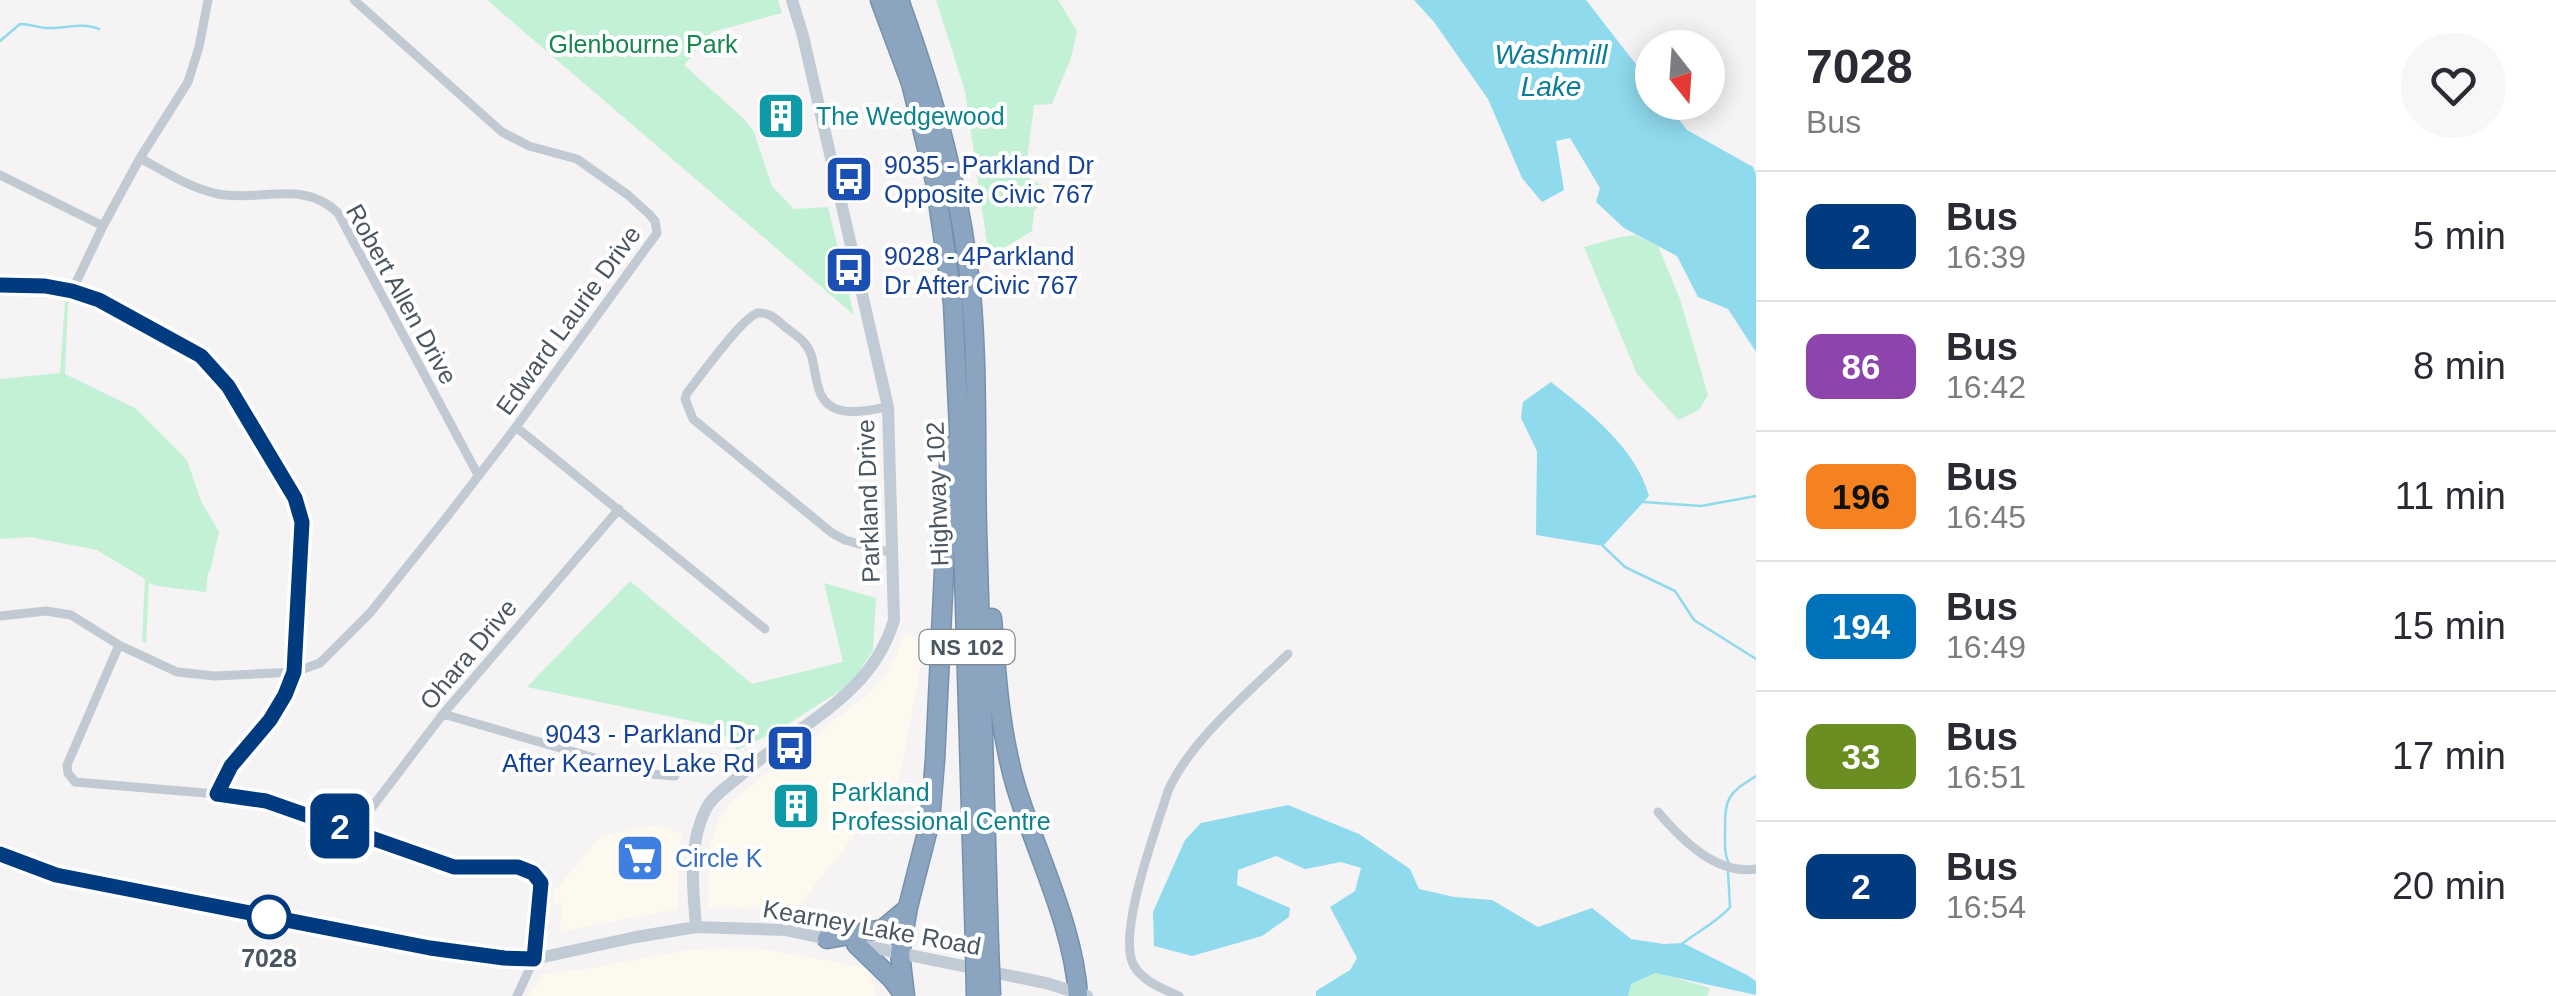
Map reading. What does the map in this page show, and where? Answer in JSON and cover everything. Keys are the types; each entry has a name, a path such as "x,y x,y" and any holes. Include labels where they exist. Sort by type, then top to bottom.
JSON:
{"highway":[{"name":"Highway 102","path":"880,0 910,83 935,181 946,250 955,348 982,945 991,996"},
{"name":"Highway 102","path":"899,0 942,129 960,214 971,294 982,945 976,996"},
{"path":"904,996 900,954 930,820 955,348"},
{"path":"976,413 1002,728 1016,786 1072,952 1081,994"},
{"path":"827,939 883,929 908,907"},
{"path":"856,944 904,996"}],"main road":[{"name":"Parkland Drive","path":"696,927 694,845 708,804 864,678 884,648 894,620 888,407 804,36 792,0"},
{"name":"Kearney Lake Road","path":"0,854 56,875 430,948 504,958 534,959 696,927 785,930 1046,983 1081,994"}],"street":[{"path":"72,291 140,158 188,82 208,0"},
{"name":"Edward Laurie Drive","path":"294,672 320,664 370,613 516,427 657,232 655,222 628,196 576,159 529,146 502,132 354,0"},
{"name":"Robert Allen Drive","path":"140,158 196,188 222,195 311,195 327,202 338,213 478,475"},
{"path":"0,175 103,226"},
{"path":"0,284 45,286 99,300 201,356 228,386 295,498 302,522 294,672 270,720 231,766 217,794"},
{"path":"888,407 836,410 826,403 804,341 773,317 760,313 737,330 685,399 693,418 838,537 892,553"},
{"path":"516,427 765,629"},
{"name":"Ohara Drive","path":"354,831 442,714 619,509"},
{"path":"0,616 46,611 71,615 119,645 177,672 215,676 294,672"},
{"path":"119,645 67,765 76,782 266,801 454,867 518,867 533,873 541,883 534,959 517,996"},
{"path":"1179,996 1140,974 1130,950 1133,908 1168,791 1193,750 1288,654"},
{"path":"442,714 650,774 676,776"},
{"path":"1658,812 1696,850 1729,867 1756,869"}],"shaded area":[{"path":"904,634 926,639 899,780 795,910 707,907 709,848 720,817 730,803 869,693 884,676"},
{"path":"655,825 682,833 678,909 559,932 562,904 553,903 554,892 600,837"},
{"path":"720,948 764,949 867,968 877,996 528,996 544,974"}],"green space":[{"name":"Glenbourne Park","path":"487,0 778,0 782,13 712,32 684,65 745,120 754,132 772,186 794,209 828,207 854,315"},
{"path":"936,0 1058,0 1077,31 1071,58 1052,104 1034,105 1025,176 1045,187 1043,200 1034,211 1032,231 989,257 965,91"},
{"path":"1636,235 1658,246 1680,299 1708,395 1699,410 1678,420 1637,374 1584,247"},
{"path":"65,301 65,374 135,408 187,460 201,501 219,532 206,592 149,583 146,643 142,641 145,579 97,550 30,537 0,539 0,379 60,373"},
{"path":"630,581 752,684 843,662 824,583 876,598 873,650 851,684 777,731 737,750 716,726 527,687"},
{"path":"1655,972 1710,988 1707,996 1628,996 1630,984"}],"water":[{"name":"Washmill Lake","path":"1414,0 1586,0 1635,63 1635,120 1679,120 1687,130 1753,167 1756,352 1728,309 1698,297 1677,256 1624,228 1596,202 1600,188 1570,138 1556,141 1564,190 1542,202 1522,178 1488,99"},
{"path":"1551,382 1622,447 1634,462 1649,496 1603,546 1536,535 1537,451 1521,418 1523,402"},
{"path":"1288,805 1359,834 1410,869 1419,889 1492,900 1538,927 1592,908 1631,939 1683,943 1747,975 1756,981 1756,995 1655,973 1631,984 1628,996 1316,996 1316,991 1350,970 1357,958 1330,907 1355,891 1361,868 1341,862 1305,869 1276,856 1238,870 1237,885 1290,908 1289,917 1262,936 1192,956 1154,946 1153,912 1185,840 1201,823"}],"waterway":[{"path":"0,41 20,24 99,29"},
{"path":"1644,502 1701,506 1756,496"},
{"path":"1603,546 1625,567 1675,591 1694,620 1756,659"},
{"path":"1729,864 1725,844 1727,804 1733,793 1756,776"},
{"path":"1683,943 1730,907 1728,872"}],"bus line":[{"name":"2","path":"0,285 45,286 99,300 201,356 228,386 295,498 302,522 294,672 270,720 231,766 217,794 266,801 454,867 518,867 533,873 541,883 534,959 430,948 56,875 0,854"}],"place":[{"name":"The Wedgewood","path":"781,116"},
{"name":"9035 - Parkland Dr Opposite Civic 767","path":"849,179"},
{"name":"9028 - 4Parkland Dr After Civic 767","path":"849,270"},
{"name":"9043 - Parkland Dr After Kearney Lake Rd","path":"790,748"},
{"name":"Parkland Professional Centre","path":"796,806"},
{"name":"Circle K","path":"640,858"},
{"name":"7028","path":"269,917"}]}
